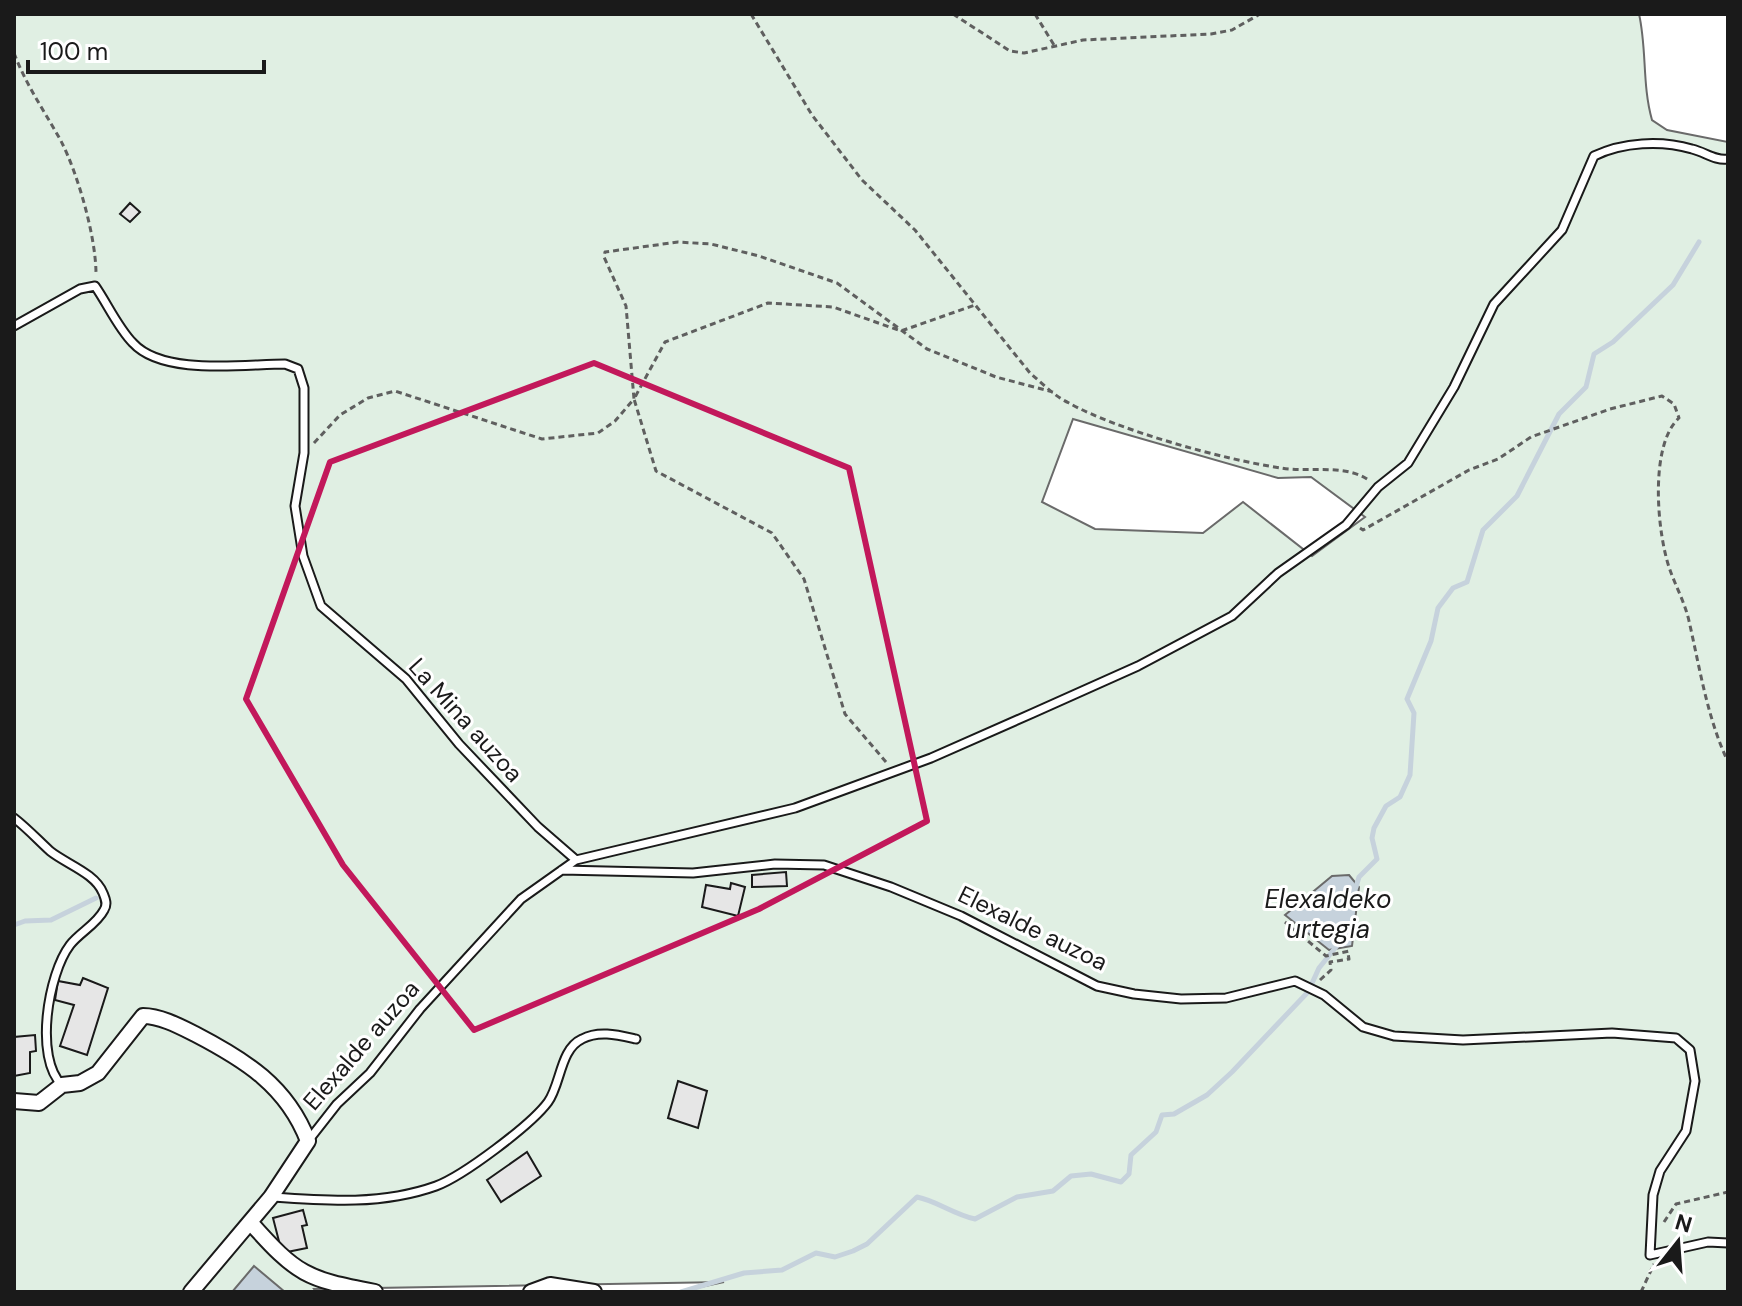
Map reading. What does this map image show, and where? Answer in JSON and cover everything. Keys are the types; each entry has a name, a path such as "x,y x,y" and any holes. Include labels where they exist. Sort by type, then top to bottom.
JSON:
{"street":[{"name":"Elexalde auzoa","path":"62,1085 80,1083 98,1073 133,1027 143,1016 148,1016 175,1024 236,1055 265,1075 302,1123 308,1141 271,1197 191,1292"},
{"path":"14,1101 39,1103 62,1085"},
{"path":"250,1222 275,1250 316,1280 375,1292"},
{"path":"531,1292 550,1285 594,1292"}],"lane":[{"path":"562,870 576,860 795,808 894,771 1072,696 1210,630 1232,616 1278,573 1346,525 1378,487 1408,463 1454,387 1494,304 1562,230 1594,156 1611,148 1665,143 1694,149 1721,160 1728,159"},
{"path":"14,326 80,289 95,286"},
{"name":"La Mina auzoa","path":"95,286 132,343 148,355 194,365 285,364 298,369 304,388 304,453 295,506 297,528 321,606 406,679 459,744 538,827 576,860"},
{"path":"14,818 53,854 101,888 106,903 104,911 70,945 53,985 47,1052 53,1076 62,1085"},
{"name":"Elexalde auzoa","path":"308,1141 337,1104 370,1073 420,1009 521,899 562,870 693,873 775,864 824,865 891,887 961,916 1097,986 1181,999 1226,998 1295,981 1363,1027 1394,1036 1463,1040 1612,1033 1676,1038 1690,1050 1695,1081 1686,1131 1660,1171 1653,1195 1650,1255 1660,1251"},
{"path":"271,1197 341,1202 391,1198 437,1186 469,1169 548,1102 567,1055 580,1039 607,1033 636,1039"},
{"path":"1660,1251 1708,1242 1728,1243"}],"path":[{"path":"751,14 804,103 862,180 915,230 1030,373 1053,392 1069,404 1150,435 1279,468 1356,471 1378,487"},
{"path":"953,14 1010,51 1024,53 1083,40 1211,34 1232,30 1260,14"},
{"path":"1035,14 1054,45"},
{"path":"14,53 39,109 71,163 96,265 95,286"},
{"path":"894,771 845,714 804,579 772,533 656,471 634,399 626,306 604,257 605,252 678,242 711,244 747,253 837,283 927,349 996,377 1053,392"},
{"path":"304,453 340,415 368,398 395,391 542,439 598,433 615,421 634,399 665,342 768,303 833,307 901,331 975,305"},
{"path":"1357,512 1357,526 1363,530 1469,470 1498,459 1531,437 1610,409 1662,396 1674,404 1679,418 1670,426 1663,443 1660,529 1670,569 1684,601 1715,734 1728,762"},
{"path":"1285,922 1326,956 1348,951 1349,959 1330,962 1331,970 1314,991"},
{"path":"1641,1292 1660,1251 1670,1209 1676,1204 1728,1192"}],"highlighted area":[{"path":"594,363 849,468 927,821 759,909 474,1030 343,865 246,699 330,462"}],"green space":[{"path":"14,14 1639,14 1652,120 1667,130 1728,142 1728,1292 677,1292 724,1282 314,1289 316,1292 14,1292","holes":["1073,419 1278,478 1311,477 1365,517 1312,556 1243,502 1203,533 1095,529 1042,502"]}],"water":[{"name":"Elexaldeko urtegia","path":"1349,875 1359,887 1352,946 1329,950 1285,915 1332,876"},
{"path":"254,1266 285,1292 232,1292"}],"building":[{"path":"130,203 140,212 130,222 120,214"},
{"path":"786,872 787,886 752,887 752,875"},
{"path":"731,883 745,887 738,916 702,907 706,885 730,889"},
{"path":"83,978 108,988 87,1055 60,1046 74,1005 55,1000 58,981 80,985"},
{"path":"35,1035 36,1051 30,1052 30,1073 14,1076 14,1037"},
{"path":"678,1081 707,1091 698,1128 668,1118"},
{"path":"527,1152 541,1176 501,1202 487,1180"},
{"path":"303,1210 307,1225 302,1226 307,1248 282,1253 273,1218"}],"waterway":[{"path":"1356,887 1359,877 1377,859 1372,838 1374,828 1386,806 1400,797 1410,775 1414,713 1407,699 1431,641 1438,608 1453,588 1467,582 1483,530 1517,496 1559,414 1586,387 1594,354 1613,342 1673,285 1699,242"},
{"path":"14,925 25,921 51,920 96,898"},
{"path":"681,1292 744,1273 782,1270 816,1253 835,1257 853,1251 867,1244 917,1197 975,1219 1017,1197 1053,1191 1071,1176 1091,1174 1121,1182 1129,1174 1131,1155 1156,1132 1162,1115 1174,1114 1207,1095 1232,1072 1308,992 1319,968 1340,942"}]}
